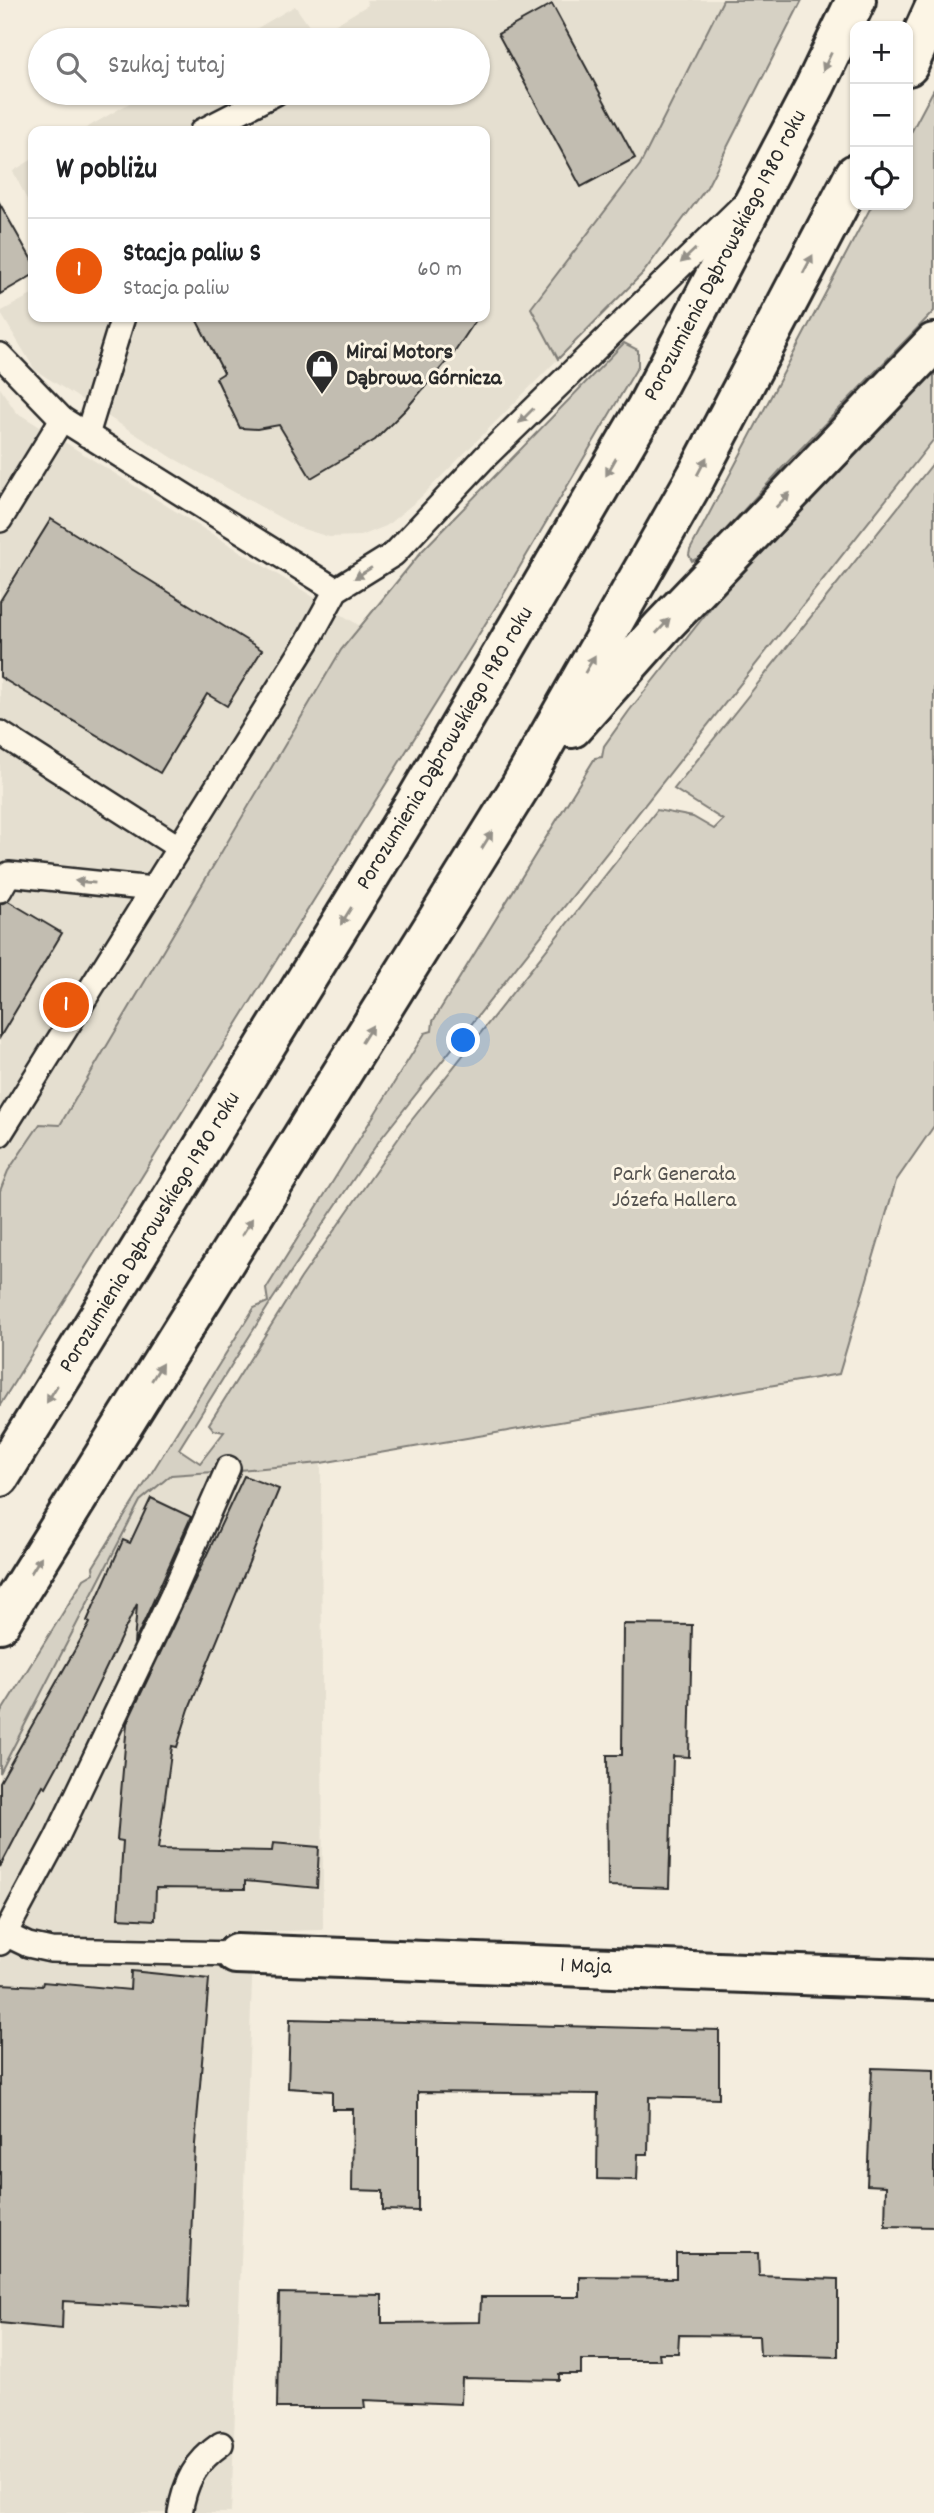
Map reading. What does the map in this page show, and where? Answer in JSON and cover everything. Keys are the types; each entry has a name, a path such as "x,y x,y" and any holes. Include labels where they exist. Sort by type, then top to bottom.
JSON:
{"main road":[{"name":"Porozumienia Dąbrowskiego 1980 roku","path":"0,1477 413,806 646,408 815,86 856,0"},
{"path":"913,55 934,9"},
{"path":"0,1623 520,787 696,477 850,184"},
{"path":"520,787 662,628 934,343"},
{"name":"1 Maja","path":"236,1954 934,1980"}],"lane":[{"path":"212,126 253,105"},
{"path":"0,1134 308,641 336,590 394,554 494,448 680,264 757,194"},
{"path":"88,435 122,322"},
{"path":"0,355 62,419 336,590"},
{"path":"0,520 62,419"},
{"path":"0,733 178,847"},
{"path":"0,890 9,874 153,889"},
{"path":"228,1468 141,1660 50,1850 3,1939 51,1950 236,1954"},
{"path":"180,2513 183,2493 192,2470 202,2457 221,2444"}],"shaded area":[{"path":"366,0 723,0 640,165 531,308 558,359 419,499 386,526 361,536 329,537 297,527 173,458 35,370 0,312 28,297 28,322 490,322 490,126 90,126 126,105 490,105 490,28 329,28 368,5"},
{"path":"295,6 310,28 257,28"},
{"path":"28,162 28,202 13,171"},
{"path":"0,388 16,412 360,626 341,650 60,1125 40,1125 8,1171 0,1191"},
{"path":"321,1463 323,1930 254,1932 231,2513 0,2513 0,1773 140,1501 172,1475"}],"green space":[{"path":"723,0 802,0 707,187 643,273 558,359 531,308 640,165"},
{"path":"934,89 934,311 783,467 702,556 692,561 690,550 869,210 913,210 913,129"},
{"path":"624,343 638,350 638,366 502,597 0,1405 0,1191 8,1171 40,1124 60,1125 341,650 422,551"},
{"name":"Park Generała Józefa Hallera","path":"934,369 934,439 379,1141 272,1300 179,1449 200,1463 224,1432 214,1430 209,1424 301,1278 407,1126 657,810 693,817 714,829 723,820 674,789 934,462 934,1126 896,1181 839,1374 321,1463 239,1470 219,1467 213,1472 171,1475 140,1501 0,1773 0,1714 84,1579 94,1573 93,1567 254,1308 268,1302 266,1289 425,1033 432,1031 433,1021 595,758 602,757 604,746 629,711 732,581"}],"building":[{"path":"552,4 635,158 581,187 498,34"},
{"path":"0,204 28,253 28,278 0,294"},
{"name":"Mirai Motors Dąbrowa Górnicza","path":"198,322 475,322 454,353 406,409 375,440 311,478 279,425 257,429 240,428 216,378 224,373"},
{"path":"51,519 262,650 227,706 207,694 160,773 0,677 0,601"},
{"path":"8,901 62,933 0,1037 0,904"},
{"path":"244,1476 279,1489 189,1709 177,1747 172,1746 158,1849 272,1851 273,1843 319,1847 317,1888 245,1881 245,1889 156,1888 155,1920 118,1918 123,1841 117,1840 127,1723"},
{"path":"151,1498 191,1517 134,1644 137,1604 70,1743 46,1787 43,1785 0,1867 0,1782 90,1623 87,1621 123,1540 130,1543"},
{"path":"623,1624 692,1625 689,1757 673,1756 669,1888 608,1886 607,1755 622,1755"},
{"path":"131,1971 209,1979 195,2144 188,2308 63,2301 62,2329 0,2323 0,1984 42,1986 43,1982 130,1990"},
{"path":"290,2019 719,2030 719,2099 649,2097 648,2154 638,2154 637,2180 597,2179 598,2094 418,2092 418,2211 383,2210 383,2191 352,2190 353,2109 332,2109 332,2091 288,2088"},
{"path":"872,2068 934,2070 934,2227 885,2226 886,2186 867,2185"},
{"path":"676,2253 758,2253 759,2276 838,2279 838,2357 760,2355 759,2336 679,2335 678,2353 659,2353 660,2360 581,2360 581,2374 559,2374 559,2380 462,2378 461,2404 364,2400 365,2408 277,2408 279,2293 382,2295 382,2323 480,2322 481,2297 580,2297 580,2277 676,2278"}],"place":[{"name":"Mirai Motors Dąbrowa Górnicza","path":"322,396"},
{"name":"Stacja paliw S","path":"66,1005"}]}
